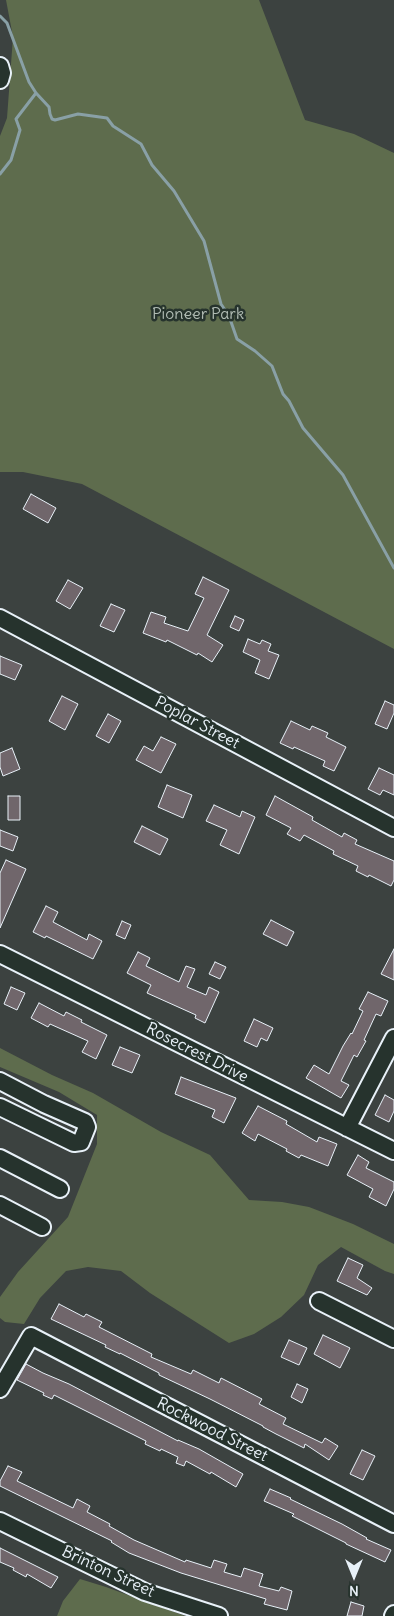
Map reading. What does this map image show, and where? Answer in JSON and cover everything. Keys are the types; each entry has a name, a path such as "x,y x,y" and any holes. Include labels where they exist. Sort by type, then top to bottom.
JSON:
{"street":[{"path":"0,66 2,72 0,80"},
{"name":"Poplar Street","path":"0,618 394,828"},
{"name":"Rosecrest Drive","path":"0,954 394,1151"},
{"path":"347,1128 394,1038"},
{"path":"0,1081 44,1104 85,1122 87,1127 81,1142 74,1143 0,1107"},
{"path":"0,1158 60,1189"},
{"path":"0,1205 42,1228"},
{"path":"319,1301 394,1339"},
{"name":"Rockwood Street","path":"0,1389 31,1336 394,1524"},
{"name":"Brinton Street","path":"0,1520 145,1592 219,1616"}],"green space":[{"name":"Pioneer Park","path":"6,0 259,0 305,120 354,134 394,153 394,649 82,484 23,472 0,472 0,136 7,118 13,37"},
{"path":"0,1048 52,1075 93,1093 161,1132 210,1155 249,1200 282,1202 309,1207 353,1224 394,1244 394,1274 341,1247 318,1265 304,1295 281,1317 254,1334 229,1343 150,1293 121,1271 88,1267 66,1271 40,1298 24,1324 5,1322 0,1318 0,1297 18,1272 68,1217 97,1144 97,1115 59,1092 0,1067"},
{"path":"80,1579 185,1616 57,1616 63,1601"}],"building":[{"path":"31,494 56,508 48,523 23,509"},
{"path":"203,577 229,590 207,635 223,645 212,662 198,653 197,655 167,640 166,642 143,633 151,612 166,617 164,623 188,631 204,598 195,594"},
{"path":"68,580 83,588 70,609 56,601"},
{"path":"111,604 125,610 114,632 100,626"},
{"path":"235,616 244,620 239,631 230,627"},
{"path":"248,639 260,644 262,640 271,644 268,651 279,655 269,679 255,673 260,660 243,652"},
{"path":"0,656 22,665 15,680 0,674"},
{"path":"62,696 78,704 65,730 49,721"},
{"path":"385,701 394,705 394,713 387,729 375,724"},
{"path":"108,714 121,721 109,743 96,736"},
{"path":"291,721 310,730 312,726 328,733 326,737 346,747 334,771 323,766 325,761 280,743"},
{"path":"161,737 176,744 161,773 136,760 144,746 153,751"},
{"path":"12,748 20,769 3,776 0,767 0,753"},
{"path":"379,768 394,775 394,795 383,790 380,795 368,789"},
{"path":"167,785 192,795 183,818 158,807"},
{"path":"8,796 20,796 20,820 8,820"},
{"path":"275,796 313,817 312,820 342,837 344,833 357,840 355,844 394,861 394,880 391,886 356,871 358,866 333,854 334,851 304,835 300,841 287,834 291,828 266,815"},
{"path":"214,805 240,817 242,811 255,817 239,854 220,845 227,830 206,821"},
{"path":"142,826 168,839 160,855 134,842"},
{"path":"0,830 18,837 13,851 0,846"},
{"path":"6,860 26,869 0,928 0,873"},
{"path":"46,906 58,912 53,922 87,940 89,934 102,941 93,959 46,936 45,938 33,932"},
{"path":"271,920 294,932 287,946 263,934"},
{"path":"122,921 131,925 125,939 116,935"},
{"path":"394,949 394,980 381,974"},
{"path":"138,952 150,958 146,966 179,982 186,966 195,969 187,987 206,995 209,987 219,992 205,1023 195,1018 196,1015 147,993 151,985 127,973"},
{"path":"215,962 226,967 220,979 209,974"},
{"path":"11,987 25,993 17,1010 4,1004"},
{"path":"368,992 388,1001 381,1016 376,1014 364,1040 366,1041 357,1057 354,1055 341,1081 349,1085 341,1098 306,1078 314,1065 329,1074 363,1011 359,1009"},
{"path":"39,1003 64,1016 66,1012 107,1035 96,1059 82,1052 88,1041 50,1024 48,1027 31,1018"},
{"path":"254,1019 273,1028 267,1041 261,1038 257,1047 244,1041"},
{"path":"120,1047 140,1055 132,1073 112,1065"},
{"path":"181,1077 236,1098 224,1123 212,1117 215,1110 175,1094"},
{"path":"385,1095 394,1100 394,1111 389,1122 375,1115"},
{"path":"258,1106 287,1121 286,1124 317,1142 319,1137 337,1144 328,1166 301,1155 299,1158 286,1151 287,1149 258,1134 255,1141 242,1133"},
{"path":"358,1155 369,1162 366,1168 394,1182 394,1189 386,1206 369,1197 373,1189 347,1175"},
{"path":"348,1258 363,1265 357,1278 372,1288 367,1295 337,1281"},
{"path":"59,1304 84,1317 86,1314 102,1322 99,1327 152,1354 151,1357 191,1374 193,1370 219,1383 221,1378 262,1399 259,1404 286,1418 283,1424 322,1443 325,1438 338,1446 329,1460 305,1444 304,1448 159,1375 159,1373 105,1347 106,1345 51,1319"},
{"path":"323,1335 350,1348 340,1368 314,1354"},
{"path":"289,1340 307,1348 299,1365 281,1357"},
{"path":"26,1364 69,1384 178,1441 199,1449 243,1474 236,1487 211,1472 210,1474 186,1461 184,1466 176,1463 178,1457 145,1444 146,1441 54,1395 52,1399 17,1380"},
{"path":"297,1384 308,1389 302,1403 291,1397"},
{"path":"362,1450 375,1456 363,1480 350,1474"},
{"path":"8,1466 22,1472 17,1481 73,1508 77,1499 90,1506 87,1512 110,1524 109,1526 134,1540 185,1562 186,1560 211,1568 214,1560 227,1564 224,1572 241,1577 244,1568 263,1574 259,1586 279,1591 281,1587 292,1591 287,1610 264,1604 266,1599 181,1573 129,1553 112,1541 0,1486 0,1481"},
{"path":"270,1489 391,1550 385,1562 292,1516 294,1514 264,1501"},
{"path":"0,1548 58,1577 51,1588 27,1574 26,1577 13,1570 14,1568 0,1562"},
{"path":"351,1602 364,1606 362,1616 347,1616"}],"waterway":[{"path":"0,16 7,23 29,82 49,107 52,119 55,120 78,114 107,118 113,126 141,144 152,165 174,191 204,241 221,304 229,316 237,339 272,366 283,394 289,401 303,428 343,475 394,568"},
{"path":"0,174 11,160 20,130 16,119 36,93"}]}
